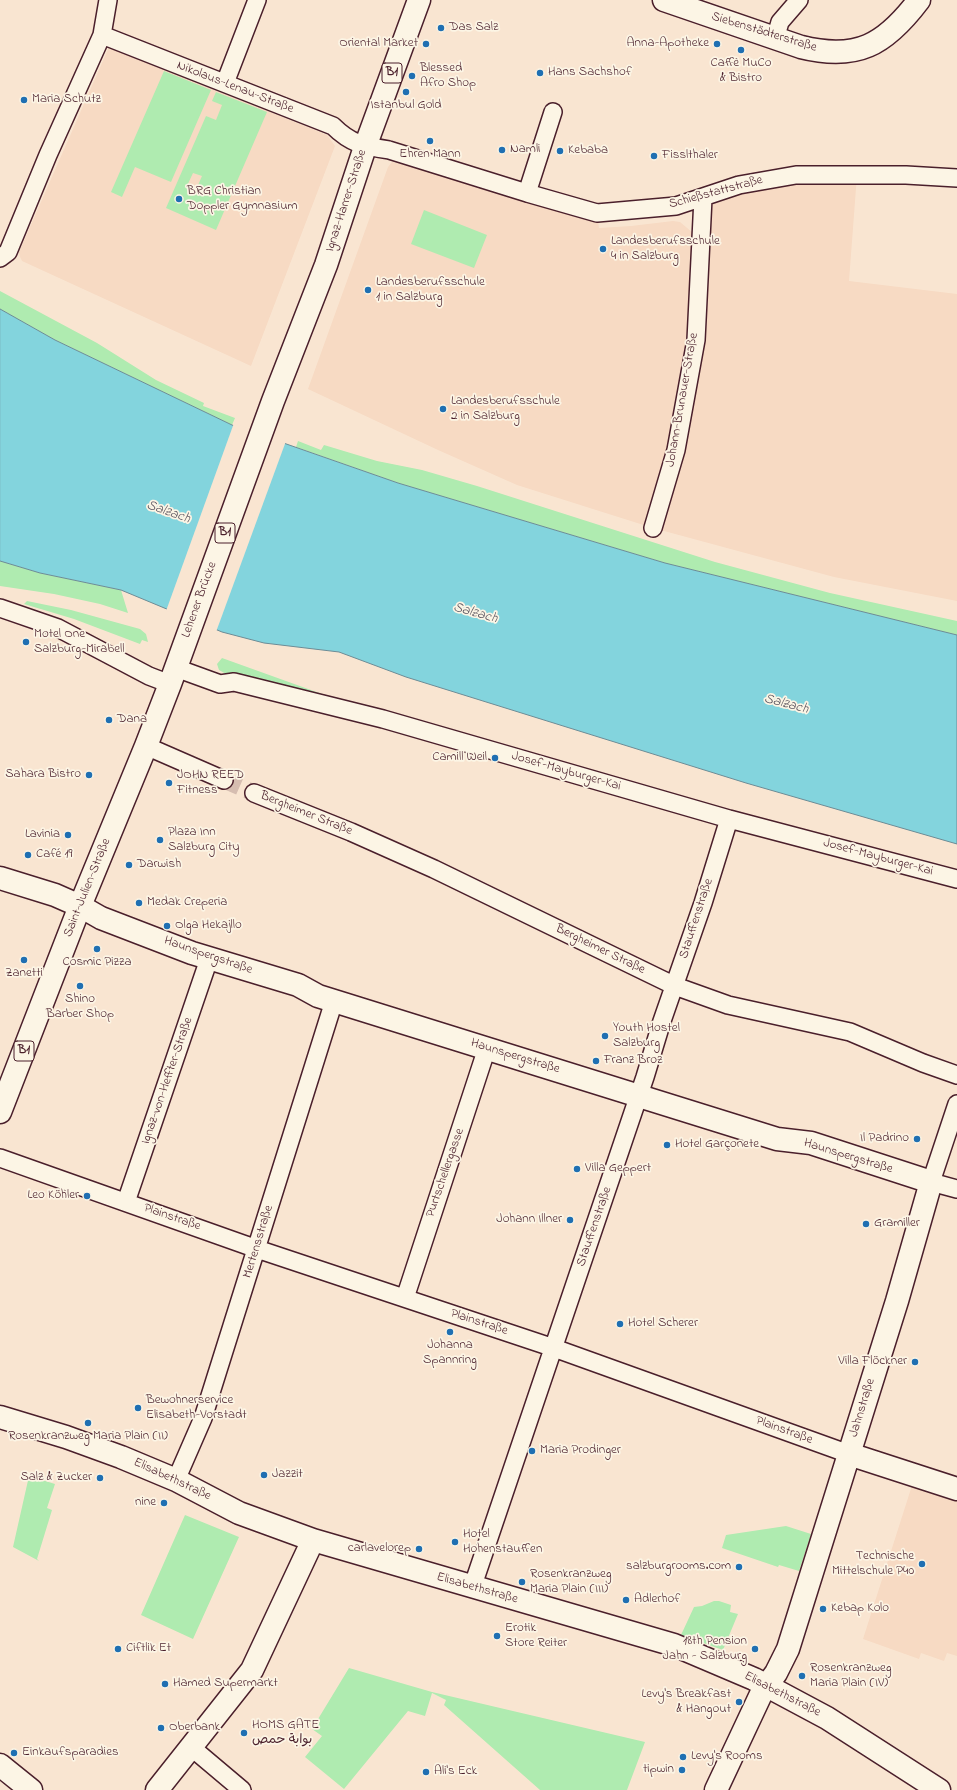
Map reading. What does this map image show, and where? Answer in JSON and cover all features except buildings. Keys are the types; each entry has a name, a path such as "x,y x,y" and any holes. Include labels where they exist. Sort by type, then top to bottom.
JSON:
{"street":[{"path":"0,258 8,252 48,156 102,36 108,0"},
{"path":"225,83 257,0"},
{"name":"Ignaz-Harrer-Straße","path":"273,401 326,265 365,147 419,0"},
{"name":"Siebenstädterstraße","path":"664,0 775,39 818,51 844,53 869,46 903,21 919,0"},
{"path":"775,39 780,22 799,0"},
{"name":"Nikolaus-Lenau-Straße","path":"102,36 333,126 345,138 365,147"},
{"path":"527,193 553,112"},
{"name":"Schießstattstraße","path":"365,147 389,150 597,213 676,206 738,185 796,175 906,175 957,178"},
{"name":"Johann-Brunauer-Straße","path":"654,528 676,450 696,340 703,198"},
{"name":"Lehener Brücke","path":"174,672 273,401"},
{"name":"Josef-Mayburger-Kai","path":"0,608 58,628 135,668 174,672 220,684 234,682 383,719 729,819 957,878"},
{"name":"Saint-Julien-Straße","path":"0,1112 80,906 146,746 174,672"},
{"path":"146,746 224,780"},
{"name":"Bergheimer Straße","path":"254,792 352,832 434,869 675,986 728,1005 850,1032 922,1063 957,1075"},
{"name":"Stauffenstraße","path":"472,1588 639,1096 729,819"},
{"name":"Haunspergstraße","path":"0,878 55,896 80,906 101,918 209,959 298,986 318,996 777,1139 811,1143 957,1189"},
{"name":"Ignaz-von-Heffter-Straße","path":"126,1202 209,959"},
{"name":"Mertensstraße","path":"176,1480 203,1418 334,1001"},
{"name":"Purtschellergasse","path":"405,1298 487,1048"},
{"name":"Jahnstraße","path":"716,1790 762,1692 776,1673 788,1649 897,1301 931,1182 957,1104"},
{"name":"Plainstraße","path":"0,1158 257,1248 554,1348 849,1454 957,1489"},
{"name":"Elisabethstraße","path":"0,1417 66,1437 122,1457 176,1480 239,1513 313,1540 472,1588 664,1641 754,1679 827,1718 938,1790"},
{"path":"157,1790 252,1670 313,1540"},
{"path":"191,1748 242,1790"},
{"path":"0,1765 31,1790"}],"shaded area":[{"name":"BRG Christian Doppler Gymnasium","path":"109,47 327,135 335,146 251,366 22,261 20,257 19,252"},
{"path":"392,162 527,193 597,213 599,228 673,221 680,222 699,238 703,198 739,185 857,175 849,281 957,294 957,601 834,577 653,528 517,485 308,389 388,167"},
{"name":"Technische Mittelschule P40","path":"915,1476 957,1489 957,1656 947,1653 944,1661 921,1653 919,1659 863,1639"}],"green space":[{"path":"164,71 211,90 171,182 135,167 122,197 111,192"},
{"path":"216,92 267,112 216,230 166,208 206,116 216,120 222,105 212,101","holes":["193,173 202,176 195,192 186,188"]},
{"path":"424,210 487,235 474,268 411,244"},
{"path":"0,291 97,343 156,380 204,403 203,406 235,418 232,425 55,340 0,309"},
{"path":"298,441 321,450 324,445 377,461 422,470 477,486 715,562 830,593 957,621 957,635 665,563 398,483 296,447"},
{"path":"0,561 40,573 121,590 128,613 100,604 54,594 0,586"},
{"path":"27,601 71,610 140,629 146,634 148,642 142,640 140,644 74,619 24,604"},
{"path":"222,658 336,699 228,675 219,670 217,664"},
{"path":"29,1476 55,1484 47,1508 52,1510 37,1559 39,1561 13,1547"},
{"path":"185,1515 239,1537 193,1639 141,1615"},
{"path":"786,1526 811,1534 799,1571 779,1565 778,1567 722,1548 726,1535"},
{"path":"714,1601 731,1605 730,1612 738,1614 723,1650 681,1635 694,1607 702,1606"},
{"path":"349,1668 432,1692 645,1742 627,1790 540,1790 444,1705 446,1700 432,1693 425,1716 408,1711 344,1789 305,1757 322,1736 312,1729"}],"water":[{"name":"Salzach","path":"0,309 55,340 232,425 398,483 665,563 957,635 957,844 746,783 406,677 339,652 264,643 222,632 121,590 40,573 0,561"}],"pier":[{"path":"234,423 286,441 216,632 166,611"}],"tunnel":[{"path":"224,780 254,793"}],"place":[{"name":"Das Salz","path":"441,28"},
{"name":"Oriental Market","path":"426,44"},
{"name":"Anna-Apotheke","path":"717,44"},
{"name":"Caffè MuCo & Bistro","path":"741,50"},
{"name":"Hans Sachshof","path":"540,73"},
{"name":"Blessed Afro Shop","path":"412,76"},
{"name":"Istanbul Gold","path":"406,92"},
{"name":"Maria Schutz","path":"24,100"},
{"name":"Ehren Mann","path":"430,141"},
{"name":"Namli","path":"502,150"},
{"name":"Kebaba","path":"560,151"},
{"name":"Fisslthaler","path":"654,156"},
{"name":"BRG Christian Doppler Gymnasium","path":"179,199"},
{"name":"Landesberufsschule 4 in Salzburg","path":"603,249"},
{"name":"Landesberufsschule 1 in Salzburg","path":"368,290"},
{"name":"Landesberufsschule 2 in Salzburg","path":"443,409"},
{"name":"Motel One Salzburg-Mirabell","path":"26,642"},
{"name":"Dana","path":"109,720"},
{"name":"Camill Weil","path":"495,758"},
{"name":"Sahara Bistro","path":"89,775"},
{"name":"JOHN REED Fitness","path":"169,783"},
{"name":"Lavinia","path":"68,835"},
{"name":"Plaza Inn Salzburg City","path":"160,840"},
{"name":"Café 19","path":"28,855"},
{"name":"Darwish","path":"129,865"},
{"name":"Medak Creperia","path":"139,903"},
{"name":"Olga Hekajllo","path":"167,926"},
{"name":"Cosmic Pizza","path":"97,949"},
{"name":"Zanetti","path":"24,960"},
{"name":"Shino Barber Shop","path":"80,986"},
{"name":"Youth Hostel Salzburg","path":"605,1036"},
{"name":"Franz Broz","path":"596,1061"},
{"name":"Il Padrino","path":"917,1139"},
{"name":"Hotel Garçonete","path":"667,1145"},
{"name":"Villa Geppert","path":"577,1169"},
{"name":"Leo Köhler","path":"87,1196"},
{"name":"Johann Illner","path":"570,1220"},
{"name":"Gramiller","path":"866,1224"},
{"name":"Hotel Scherer","path":"620,1324"},
{"name":"Johanna Spannring","path":"450,1332"},
{"name":"Villa Flöckner","path":"915,1362"},
{"name":"Bewohnerservice Elisabeth-Vorstadt","path":"138,1408"},
{"name":"Rosenkranzweg Maria Plain (II)","path":"88,1423"},
{"name":"Maria Prodinger","path":"532,1451"},
{"name":"Jazzit","path":"264,1475"},
{"name":"Salz & Zucker","path":"100,1478"},
{"name":"nine","path":"164,1503"},
{"name":"Hotel Hohenstauffen","path":"455,1542"},
{"name":"carlavelorep","path":"419,1549"},
{"name":"Technische Mittelschule P40","path":"922,1564"},
{"name":"salzburgrooms.com","path":"739,1567"},
{"name":"Rosenkranzweg Maria Plain (III)","path":"522,1582"},
{"name":"Adlerhof","path":"626,1600"},
{"name":"Kebap Kolo","path":"823,1609"},
{"name":"Erotik Store Reiter","path":"497,1636"},
{"name":"Ciftlik Et","path":"118,1649"},
{"name":"18th Pension Jahn - Salzburg","path":"755,1649"},
{"name":"Rosenkranzweg Maria Plain (IV)","path":"802,1676"},
{"name":"Hamed Supermarkt","path":"165,1684"},
{"name":"Levy's Breakfast & Hangout","path":"739,1702"},
{"name":"Oberbank","path":"161,1728"},
{"name":"HOMS GATE بوابة حمص","path":"244,1733"},
{"name":"Einkaufsparadies","path":"14,1753"},
{"name":"Levy's Rooms","path":"683,1757"},
{"name":"tipwin","path":"682,1770"},
{"name":"Ali's Eck","path":"426,1772"}]}
